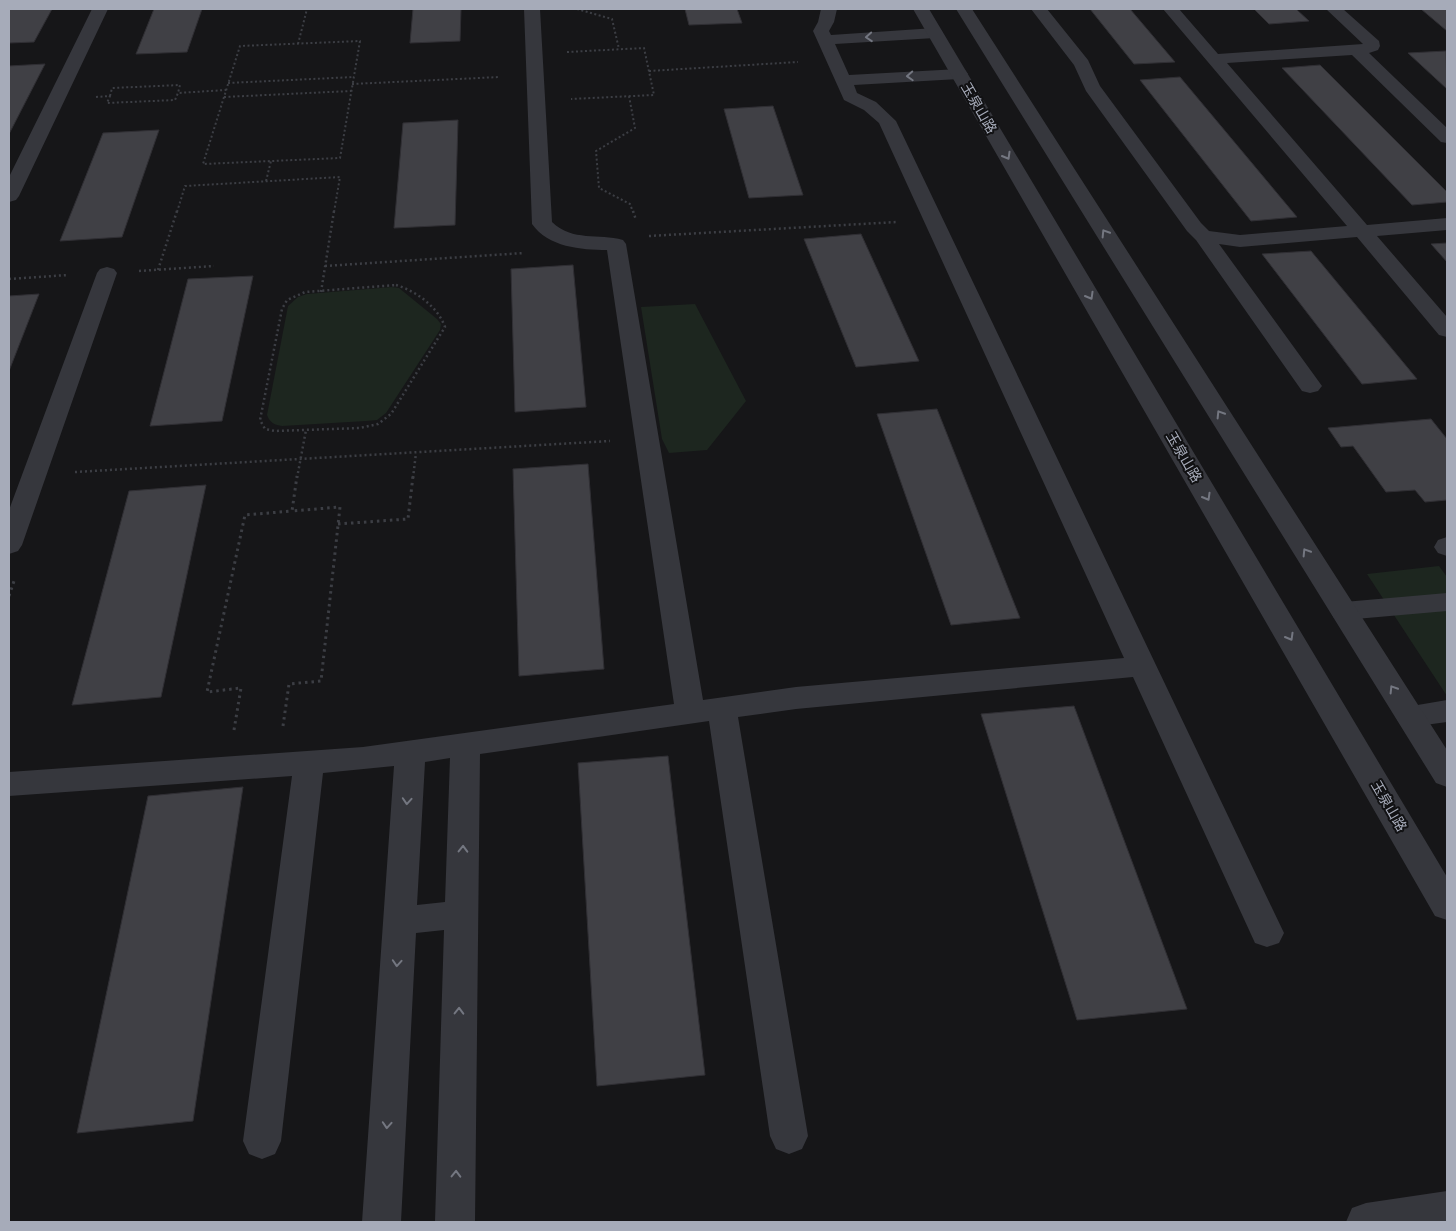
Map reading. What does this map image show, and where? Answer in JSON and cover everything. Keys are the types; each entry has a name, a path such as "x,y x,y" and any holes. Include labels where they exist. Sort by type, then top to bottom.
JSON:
{"street":[{"path":"9,196 100,9"},
{"path":"532,9 538,75 542,224 550,234 568,240 594,245 616,244 690,713"},
{"path":"829,9 821,32 850,96 870,106 886,121 1267,933"},
{"name":"玉泉山路","path":"921,9 1447,906"},
{"path":"964,9 1447,775"},
{"path":"1039,9 1082,64 1092,88 1194,227 1203,236 1310,386"},
{"path":"1171,9 1447,330"},
{"path":"1214,59 1356,50 1372,46 1371,41 1334,9"},
{"path":"834,60 935,33"},
{"path":"1356,50 1447,138"},
{"path":"834,60 959,74"},
{"path":"9,153 30,152"},
{"path":"1203,236 1240,241 1447,224"},
{"path":"9,545 107,273"},
{"path":"1344,612 1447,602"},
{"path":"9,784 363,759 796,698 1143,666"},
{"path":"722,708 789,1136"},
{"path":"1410,716 1447,711"},
{"path":"455,1222 465,744"},
{"path":"381,1222 410,752"},
{"path":"262,1141 293,764"},
{"path":"400,920 461,915"},
{"path":"1366,1222 1447,1210"}],"path":[{"path":"298,44 307,9"},
{"path":"577,9 612,19 619,49"},
{"path":"360,41 340,158 203,164 240,46 298,44 360,41"},
{"path":"644,48 654,95 542,100 538,75 539,53 619,49 644,48"},
{"path":"649,71 834,60"},
{"path":"352,84 538,75"},
{"path":"228,83 354,77"},
{"path":"180,85 178,93 175,100 107,102 112,88 180,85"},
{"path":"178,93 226,90"},
{"path":"224,98 351,91"},
{"path":"91,97 110,96"},
{"path":"629,96 635,128 600,148 596,151 596,155 599,188 630,204 637,220"},
{"path":"266,181 271,161"},
{"path":"158,270 185,186 340,177 321,292"},
{"path":"643,236 902,222"},
{"path":"325,266 529,253"},
{"path":"396,285 405,287 440,314 445,327 391,414 378,424 360,428 265,430 260,420 282,310 287,300 295,295 305,292 321,292 396,285"},
{"path":"292,511 306,430"},
{"path":"70,472 630,440 648,444"},
{"path":"338,524 408,519 416,452"},
{"path":"226,769 241,688 207,692 244,516 340,508 321,681 289,684 293,764"}],"shaded area":[{"path":"399,288 441,324 440,330 386,413 377,420 366,421 282,426 271,422 267,415 288,306 298,297 307,294"},
{"path":"695,304 746,401 707,450 669,453 662,439 641,307"},
{"path":"1439,566 1447,577 1447,696 1367,574"}],"building":[{"path":"9,9 52,9 34,42 9,43"},
{"path":"154,9 202,9 187,52 136,54"},
{"path":"413,9 461,9 460,41 410,43"},
{"path":"685,9 737,9 742,23 689,25"},
{"path":"1090,9 1130,9 1175,62 1134,64"},
{"path":"1254,9 1296,9 1309,21 1269,24"},
{"path":"1421,9 1447,9 1447,31"},
{"path":"1446,51 1447,89 1408,53"},
{"path":"45,64 9,134 9,66"},
{"path":"1320,65 1447,192 1447,202 1412,205 1282,68"},
{"path":"1180,77 1297,217 1251,221 1140,80"},
{"path":"773,106 803,195 749,198 724,109"},
{"path":"458,120 455,225 394,228 403,123"},
{"path":"159,130 122,237 60,241 103,133"},
{"path":"861,234 919,361 856,367 804,239"},
{"path":"1447,243 1447,262 1431,244"},
{"path":"1311,251 1417,379 1362,384 1262,254"},
{"path":"573,265 586,407 515,412 511,269"},
{"path":"253,276 222,421 150,426 188,279"},
{"path":"39,294 9,371 9,296"},
{"path":"937,409 1020,618 951,625 877,414"},
{"path":"1431,419 1447,439 1447,500 1425,502 1415,490 1386,492 1353,446 1341,447 1328,428"},
{"path":"588,464 604,669 519,676 513,469"},
{"path":"206,485 161,697 72,705 129,491"},
{"path":"1074,706 1187,1009 1077,1020 981,714"},
{"path":"668,756 705,1075 597,1086 578,763"},
{"path":"243,787 193,1121 77,1133 148,796"}]}
